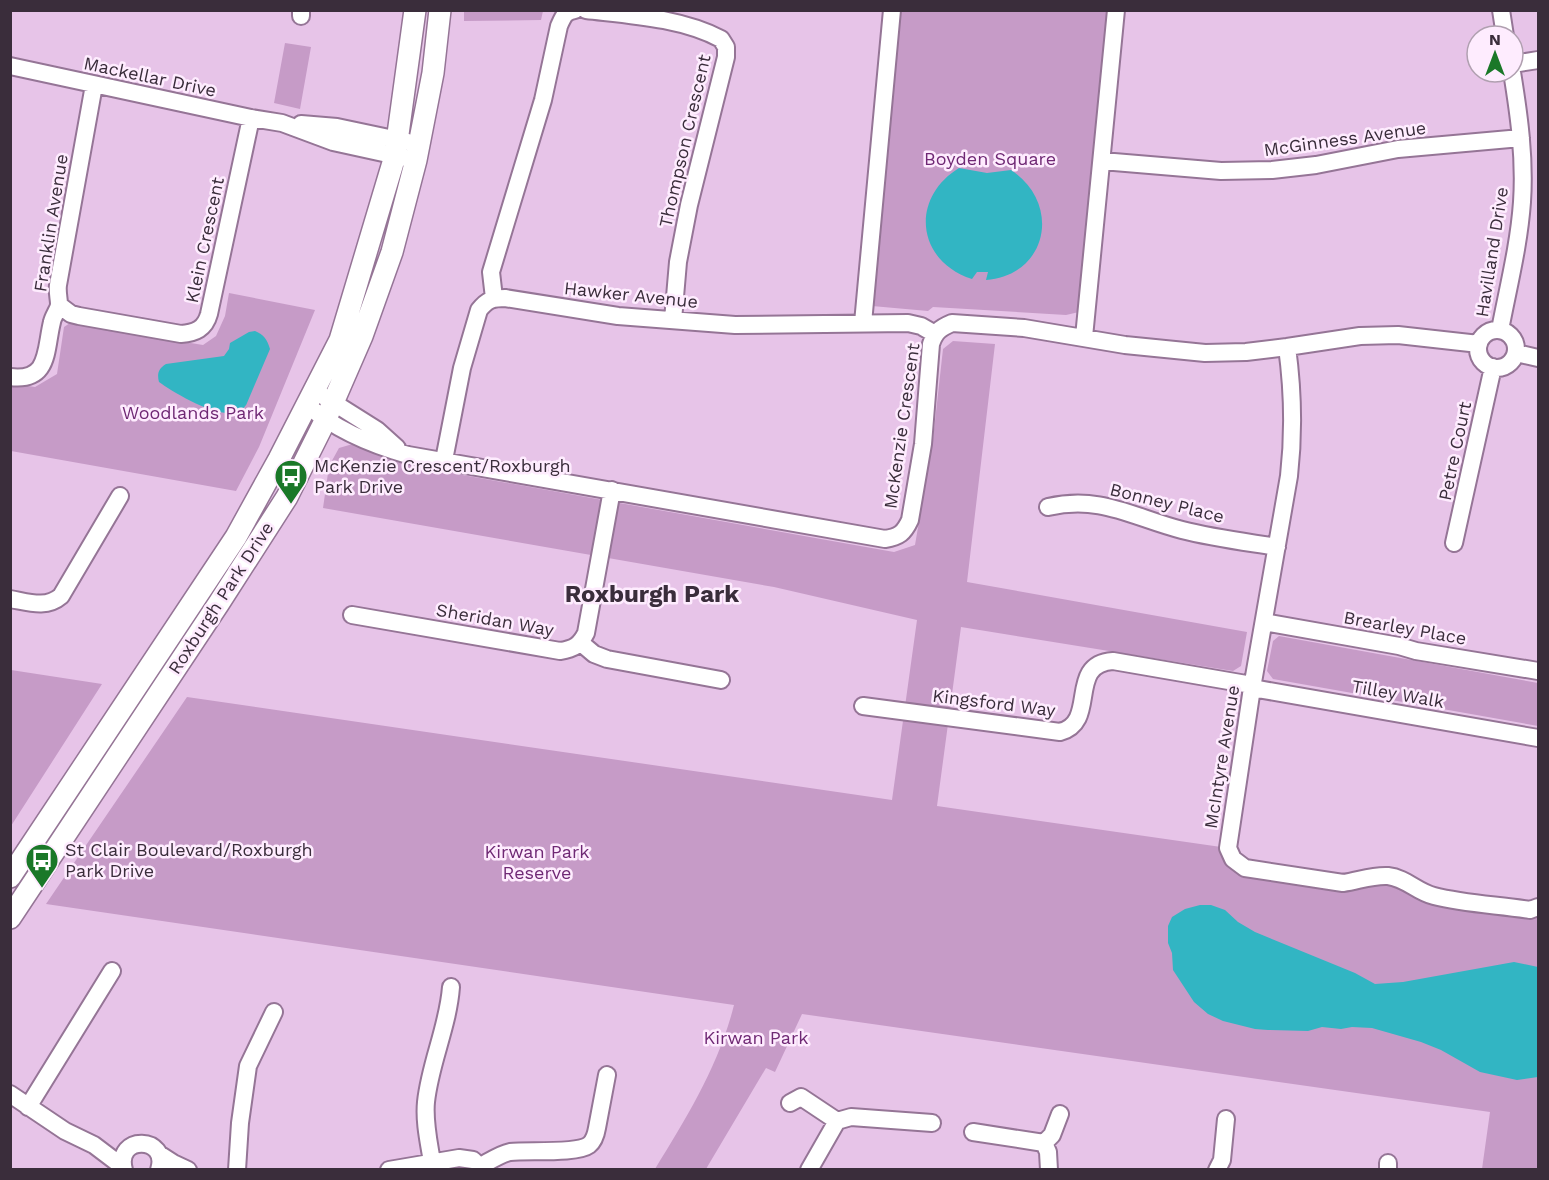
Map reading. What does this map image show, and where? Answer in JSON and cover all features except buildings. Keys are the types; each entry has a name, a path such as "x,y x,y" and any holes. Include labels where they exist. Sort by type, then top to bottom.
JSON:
{"street":[{"name":"Roxburgh Park Drive","path":"10,877 236,537 340,340 396,148 415,10"},
{"name":"Roxburgh Park Drive","path":"10,918 302,470 362,336 392,252 418,152 440,10"},
{"path":"444,460 462,368 479,310 494,298 491,272 543,100 559,26 563,15 575,10"},
{"name":"Thompson Crescent","path":"586,10 647,17 691,27 721,39 726,47 726,57 678,262 673,320"},
{"path":"863,323 892,10"},
{"path":"1084,337 1116,10"},
{"name":"Mackellar Drive","path":"10,66 282,123 333,142 418,152"},
{"name":"Havilland Drive","path":"1500,330 1522,203 1521,138 1514,84"},
{"name":"Franklin Avenue","path":"10,377 29,377 42,366 52,320 59,304 58,285 94,85"},
{"name":"Klein Crescent","path":"59,304 71,314 79,316 181,334 199,330 207,322 251,118"},
{"name":"McGinness Avenue","path":"1102,161 1221,171 1272,170 1316,165 1398,149 1521,138"},
{"name":"Hawker Avenue","path":"494,298 618,316 735,325 908,323 921,326 935,334"},
{"name":"McKenzie Crescent","path":"310,398 329,412 377,430 391,444 408,455 885,539 897,537 905,531 910,519 923,444 931,344 935,334 942,327 952,323 1024,328 1145,347 1205,352 1246,352 1360,336 1389,335 1479,344"},
{"path":"1500,330 1512,337 1516,353 1509,364 1503,367 1493,367 1482,360 1479,355 1479,344 1486,334 1500,330"},
{"name":"McIntyre Avenue","path":"1287,347 1293,408 1293,446 1252,687 1228,848 1233,860 1245,868 1343,883 1376,876 1392,876 1406,881 1419,891 1434,896 1530,910 1539,907"},
{"path":"1516,353 1539,358"},
{"name":"Petre Court","path":"1454,543 1493,367"},
{"path":"612,490 586,633 581,643 594,654 607,659 721,680"},
{"path":"10,599 46,604 62,597 120,496"},
{"name":"Bonney Place","path":"1048,507 1068,502 1088,502 1126,511 1183,530 1277,547"},
{"name":"Sheridan Way","path":"352,615 560,651 572,649 581,643"},
{"name":"Brearley Place","path":"1264,622 1416,651 1539,671"},
{"name":"Kingsford Way","path":"863,706 1060,732 1069,730 1080,716 1086,681 1090,671 1100,662 1113,661 1252,687"},
{"name":"Tilley Walk","path":"1252,687 1539,738"},
{"path":"28,1107 112,971"},
{"path":"432,1162 426,1128 425,1105 428,1084 449,1010 451,987"},
{"path":"237,1170 242,1104 248,1066 274,1012"},
{"path":"389,1170 459,1158 473,1160 482,1168 498,1156 509,1152 576,1149 588,1146 595,1137 607,1075"},
{"path":"11,1095 65,1131 94,1146 123,1168"},
{"path":"790,1103 801,1097 837,1121"},
{"path":"1044,1143 1052,1135 1060,1114"},
{"path":"809,1170 837,1121 851,1117 932,1123"},
{"path":"1217,1170 1222,1160 1226,1119"},
{"path":"973,1132 1044,1143"},
{"path":"94,1146 115,1147 138,1143 150,1145 159,1162 173,1163 188,1170"},
{"path":"1044,1143 1048,1152 1049,1170"},
{"path":"123,1168 124,1154 132,1145"}],"green space":[{"path":"464,10 543,11 541,20 464,21"},
{"name":"Boyden Square","path":"900,11 1108,11 1079,312 1066,315 933,307 928,311 872,306"},
{"path":"285,43 311,47 300,109 274,103"},
{"name":"Woodlands Park","path":"229,293 315,310 259,447 236,491 11,451 10,383 35,387 57,374 64,327 70,323 203,345 216,336 225,316"},
{"name":"Kirwan Park Reserve","path":"953,341 995,344 967,582 1247,632 1241,666 1233,671 961,627 937,806 1228,848 1234,860 1343,883 1376,876 1419,891 1538,907 1538,1169 1482,1169 1490,1112 802,1014 775,1072 766,1068 706,1169 655,1169 711,1070 734,1005 46,904 187,697 892,800 917,620 774,587 323,508 329,466 339,448 356,443 391,461 894,552 915,545 933,439 943,349"},
{"path":"1279,636 1538,683 1538,726 1273,679 1267,671 1273,641"},
{"path":"10,670 102,684 11,826"}],"shaded area":[{"path":"959,168 987,173 1011,170 1027,184 1037,201 1042,218 1041,236 1035,252 1023,265 1007,275 986,280 988,272 977,272 972,279 953,270 939,258 930,244 926,228 927,212 932,195 943,181"},
{"path":"255,331 265,338 270,349 247,404 242,410 224,413 212,410 187,399 159,382 159,372 166,364 224,356 230,343"},
{"path":"1211,905 1225,910 1238,922 1255,932 1355,973 1375,984 1403,982 1514,962 1538,967 1538,1077 1517,1080 1480,1072 1441,1050 1372,1028 1322,1027 1308,1031 1255,1029 1223,1021 1208,1014 1194,1002 1173,970 1172,953 1168,943 1168,926 1172,917 1185,909"}],"place":[{"name":"McKenzie Crescent/Roxburgh Park Drive","path":"291,505"},
{"name":"St Clair Boulevard/Roxburgh Park Drive","path":"42,889"}],"district":[{"name":"Roxburgh Park","path":"652,594"}],"park label":[{"name":"Kirwan Park","path":"756,1038"}]}
